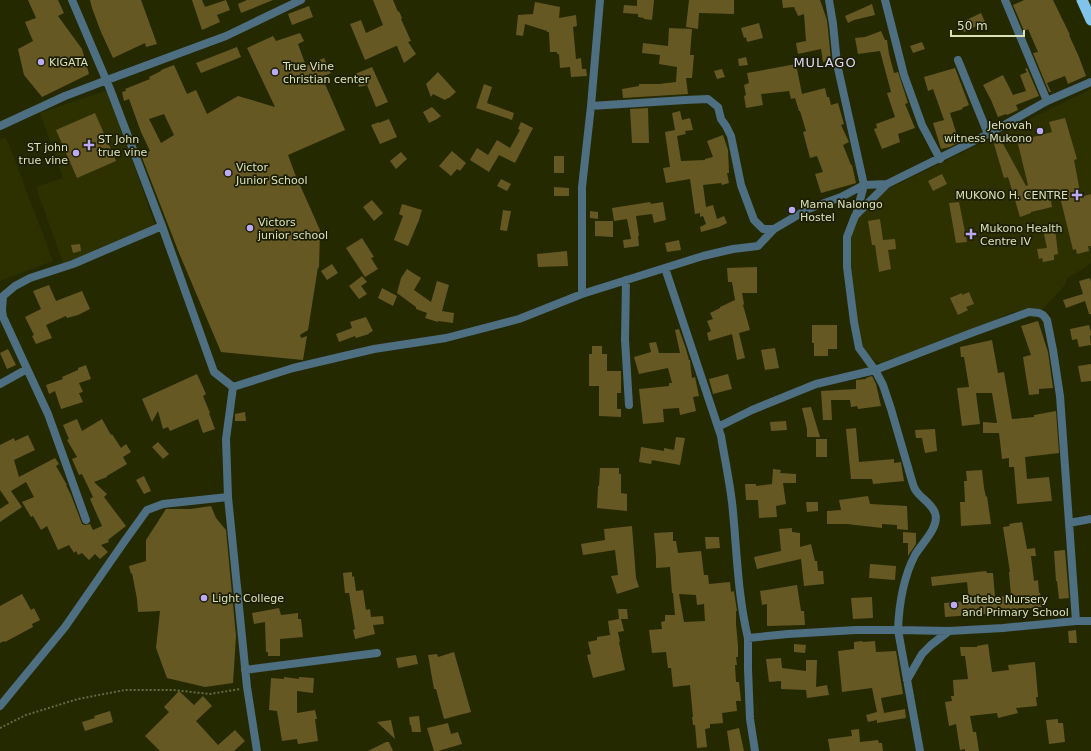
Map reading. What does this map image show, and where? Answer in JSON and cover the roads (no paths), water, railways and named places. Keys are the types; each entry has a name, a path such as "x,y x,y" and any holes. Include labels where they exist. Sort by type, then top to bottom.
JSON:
{"highway":[{"path":"1082,0 1091,20"}],"street":[{"path":"72,0 107,80 162,226 214,372 233,387"},
{"path":"0,126 65,96 226,36 301,0"},
{"path":"582,294 582,187 600,0"},
{"path":"829,0 837,64 864,185 855,216 847,236 847,267 859,348 883,385 892,409 916,491 935,512 936,523 933,530 915,556 903,586 899,611 898,630 920,751"},
{"path":"885,0 904,75 922,125 940,158"},
{"path":"1005,0 1047,101"},
{"path":"958,60 988,134"},
{"path":"855,216 887,184 988,134 1047,101 1091,82"},
{"path":"591,106 708,99 718,107 721,119 731,136 741,185 754,220 763,229 774,229"},
{"path":"233,387 293,368 374,349 446,338 519,319 582,294 704,256 732,249 758,246 774,229 808,209 841,197 864,185 887,184"},
{"path":"86,520 48,414 2,319 3,296 15,286 30,278 73,264 162,226"},
{"path":"665,268 721,436 733,510 742,606 748,638 750,719 755,751"},
{"path":"626,280 625,340 629,405"},
{"path":"718,427 752,410 816,384 874,370 1029,312 1043,315 1046,320 1053,350 1060,396 1076,621"},
{"path":"0,384 27,369"},
{"path":"233,387 226,439 228,497 245,670 257,751"},
{"path":"0,706 65,627 148,510 163,504 228,497"},
{"path":"1069,523 1091,518"},
{"path":"748,638 856,630 949,631 1091,621"},
{"path":"907,680 922,654 949,631"},
{"path":"245,670 377,654"}],"place":[{"name":"KIGATA","path":"41,62"},
{"name":"True Vine christian center","path":"275,72"},
{"name":"Jehovah witness Mukono","path":"1040,131"},
{"name":"ST John true vine","path":"89,145"},
{"name":"ST john true vine","path":"76,153"},
{"name":"Victor Junior School","path":"228,173"},
{"name":"MUKONO H. CENTRE","path":"1077,195"},
{"name":"Mama Nalongo Hostel","path":"792,210"},
{"name":"Victors junior school","path":"250,228"},
{"name":"Mukono Health Centre IV","path":"971,234"},
{"name":"Light College","path":"204,598"},
{"name":"Butebe Nursery and Primary School","path":"954,605"}],"district":[{"name":"MULAGO","path":"825,62"}]}
